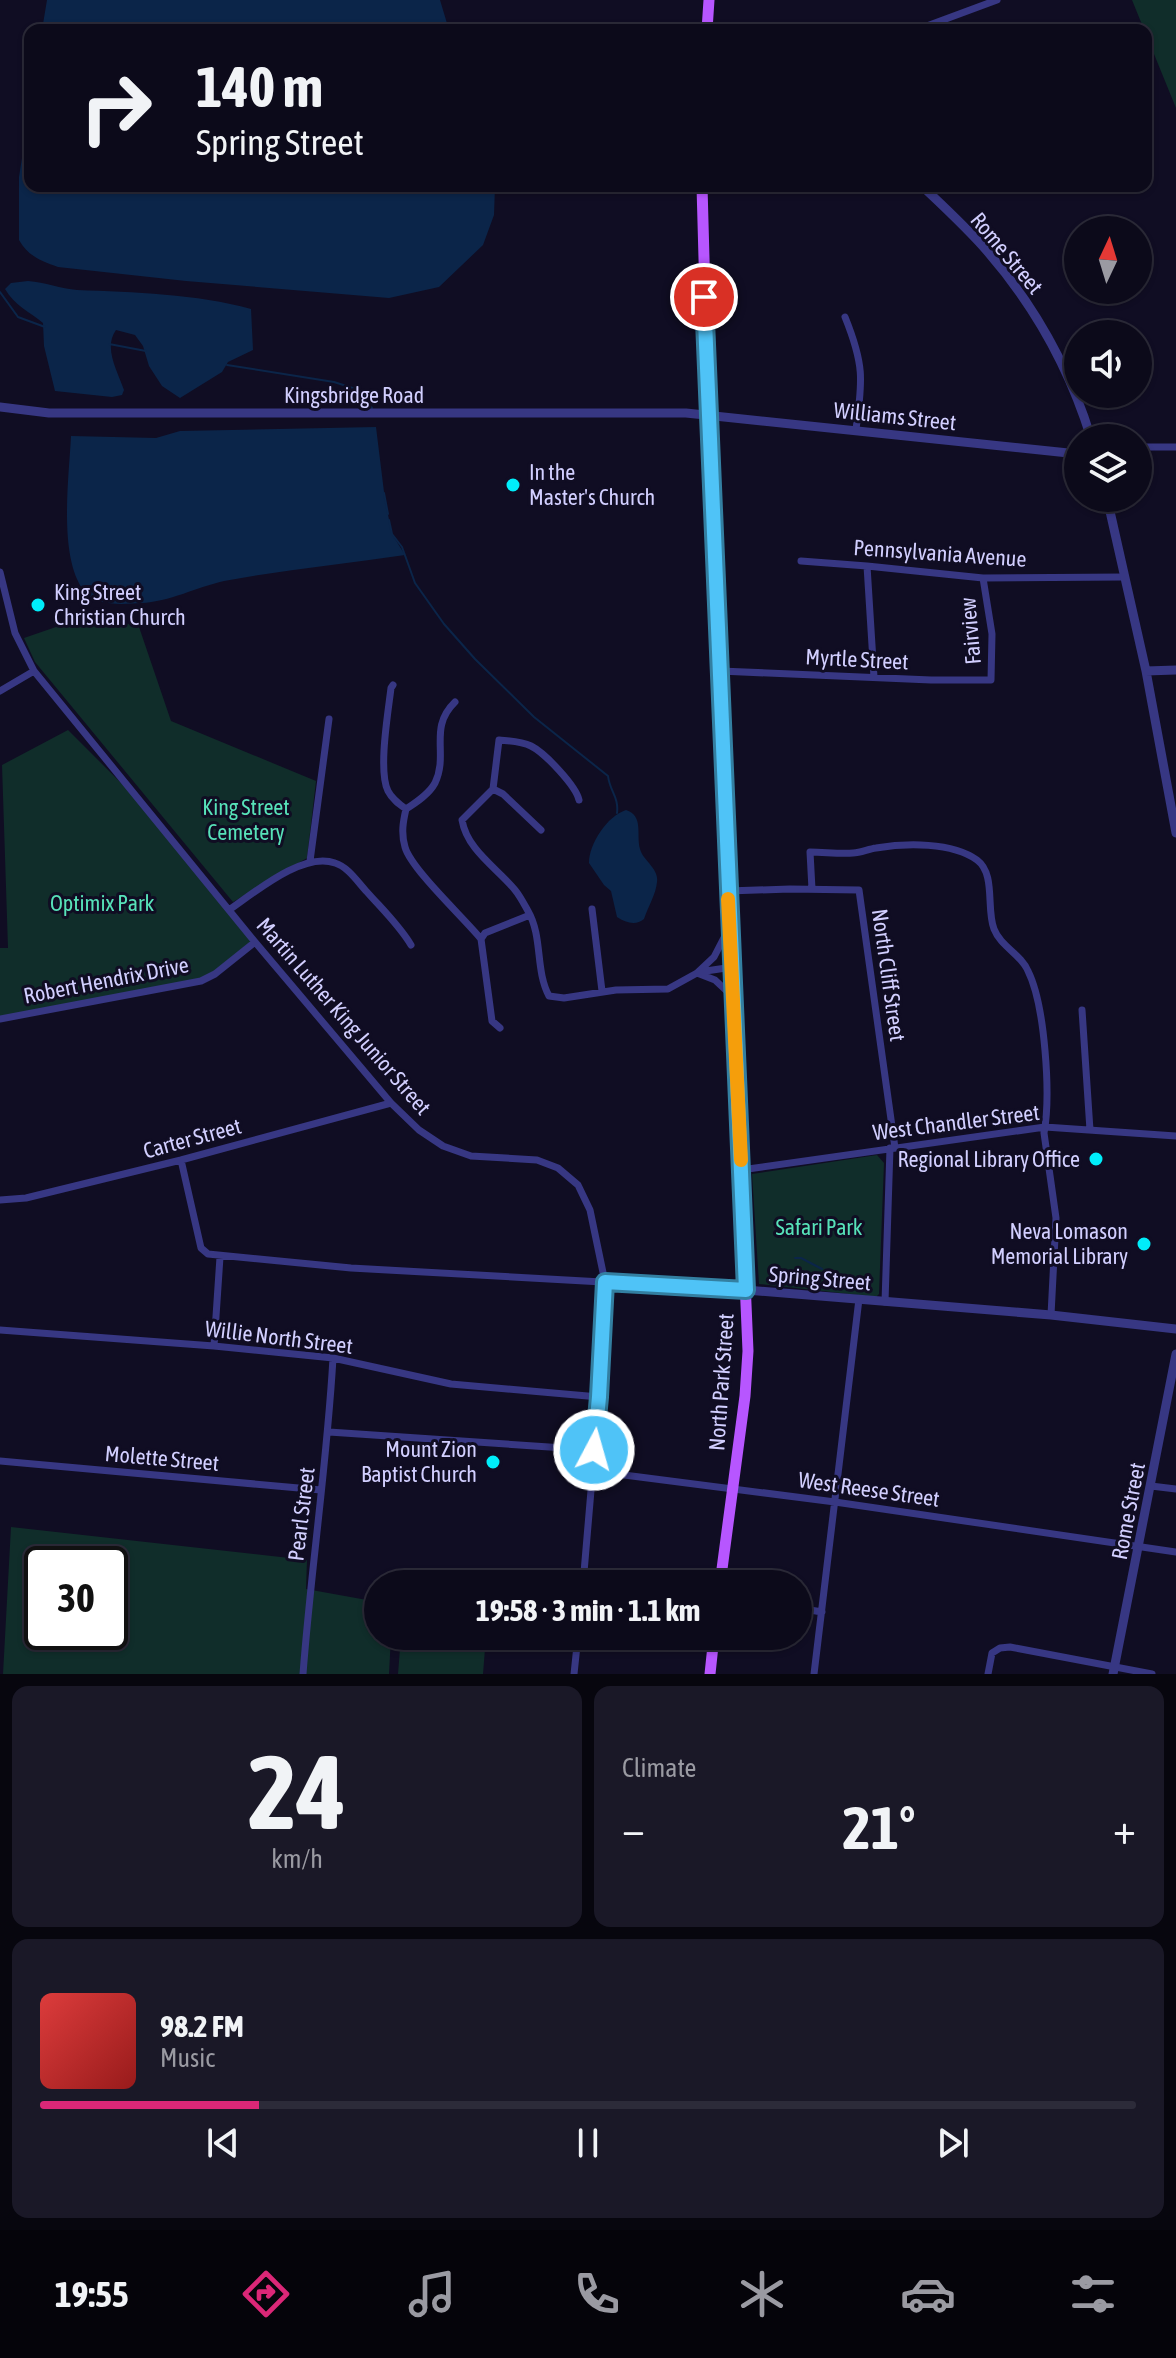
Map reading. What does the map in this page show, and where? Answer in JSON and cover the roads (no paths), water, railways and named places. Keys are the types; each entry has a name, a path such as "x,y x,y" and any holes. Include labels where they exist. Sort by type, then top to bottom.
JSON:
{"main road":[{"path":"707,24 709,0"},
{"name":"North Park Street","path":"702,192 708,414 748,1351 722,1570"},
{"path":"710,1674 713,1650"}],"street":[{"path":"932,24 997,0"},
{"name":"Rome Street","path":"928,192 988,252 1032,312 1079,399 1087,424"},
{"path":"845,317 857,347 862,371 856,429"},
{"name":"Kingsbridge Road","path":"0,407 49,413 556,411 708,414"},
{"name":"Williams Street","path":"708,414 1064,452"},
{"path":"1152,447 1176,447"},
{"path":"1110,512 1146,671 1176,833"},
{"name":"Pennsylvania Avenue","path":"801,561 983,578 1123,577"},
{"path":"867,566 874,677"},
{"name":"Martin Luther King Junior Street","path":"0,572 15,633 34,671 391,1103 419,1130 443,1146 471,1156 537,1160 558,1168 578,1185 590,1210 605,1282 584,1570"},
{"name":"Fairview","path":"983,578 992,634 991,680"},
{"path":"1146,671 1176,670"},
{"path":"0,691 34,671"},
{"name":"Myrtle Street","path":"720,671 991,680"},
{"path":"393,685 383,770 387,790 406,809"},
{"path":"455,702 443,714 436,782 427,794 406,809 402,828 406,852 481,939 492,1021 500,1028"},
{"path":"310,861 329,719"},
{"path":"579,800 578,793 564,776 535,748 518,741 499,740 493,789 462,820 476,848 515,890 530,915 535,927 544,987 549,996 564,998 602,991 668,989 697,973 714,957 730,926"},
{"path":"493,789 503,794 541,830"},
{"path":"812,889 810,852 854,853 912,844 944,848 979,862 987,876 993,928 999,941 1027,967 1036,989 1045,1060 1045,1127 1056,1218 1051,1315"},
{"path":"229,910 273,880 310,861 334,862 351,873 402,930 411,945"},
{"name":"North Cliff Street","path":"728,891 859,890 893,1148 885,1302"},
{"path":"592,909 602,991"},
{"path":"481,939 485,933 530,915"},
{"name":"Robert Hendrix Drive","path":"0,1019 201,981 215,974 255,942"},
{"path":"697,973 733,967"},
{"path":"697,973 715,980 734,997"},
{"path":"1082,1010 1090,1130"},
{"name":"Carter Street","path":"0,1200 26,1198 181,1160 391,1103"},
{"name":"West Chandler Street","path":"741,1170 1045,1127 1176,1136"},
{"path":"181,1160 201,1248 208,1254 220,1257 214,1346"},
{"name":"Spring Street","path":"220,1257 351,1268 746,1290 1051,1315 1176,1329"},
{"path":"814,1674 859,1299"},
{"name":"Willie North Street","path":"0,1330 333,1358 451,1384 599,1397"},
{"name":"Rome Street","path":"1114,1670 1176,1354"},
{"name":"Pearl Street","path":"303,1674 329,1432 333,1358"},
{"path":"329,1432 594,1450"},
{"name":"Molette Street","path":"0,1461 321,1490"},
{"name":"West Reese Street","path":"593,1471 835,1502 1176,1552"},
{"path":"1151,1486 1176,1489"},
{"path":"812,1610 822,1612"},
{"path":"988,1674 992,1653 1010,1647 1114,1670 1152,1674"},
{"path":"574,1674 577,1650"}],"water":[{"path":"47,0 440,0 447,24 43,24"},
{"path":"24,145 24,192 495,192 494,215 483,245 439,287 389,298 58,267 36,257 19,240 19,177"},
{"path":"28,281 77,290 187,297 251,309 253,350 228,362 222,372 180,398 162,386 135,335 116,330 111,352 124,390 122,395 112,397 55,391 44,346 43,323 18,304 5,289 11,283"},
{"path":"376,427 392,534 405,555 224,581 162,600 127,604 96,600 84,591 76,576 67,516 71,436 156,438 180,431"},
{"path":"626,810 637,821 640,849 657,877 644,919 634,923 617,917 611,891 589,863 600,832 612,818"}],"waterway":[{"path":"0,292 18,317 45,327"},
{"path":"109,344 146,351"},
{"path":"227,365 334,382 362,391 372,408"},
{"path":"384,493 388,514"},
{"path":"389,520 392,534 402,547 415,583 444,624 534,717 608,776 617,813"},
{"path":"795,1258 822,1269"}],"place":[{"name":"In the Master's Church","path":"513,485"},
{"name":"King Street Christian Church","path":"38,605"},
{"name":"Regional Library Office","path":"1096,1159"},
{"name":"Neva Lomason Memorial Library","path":"1144,1244"},
{"name":"Mount Zion Baptist Church","path":"493,1462"}],"park label":[{"name":"King Street Cemetery","path":"246,820"},
{"name":"Optimix Park","path":"102,903"},
{"name":"Safari Park","path":"819,1227"}]}
